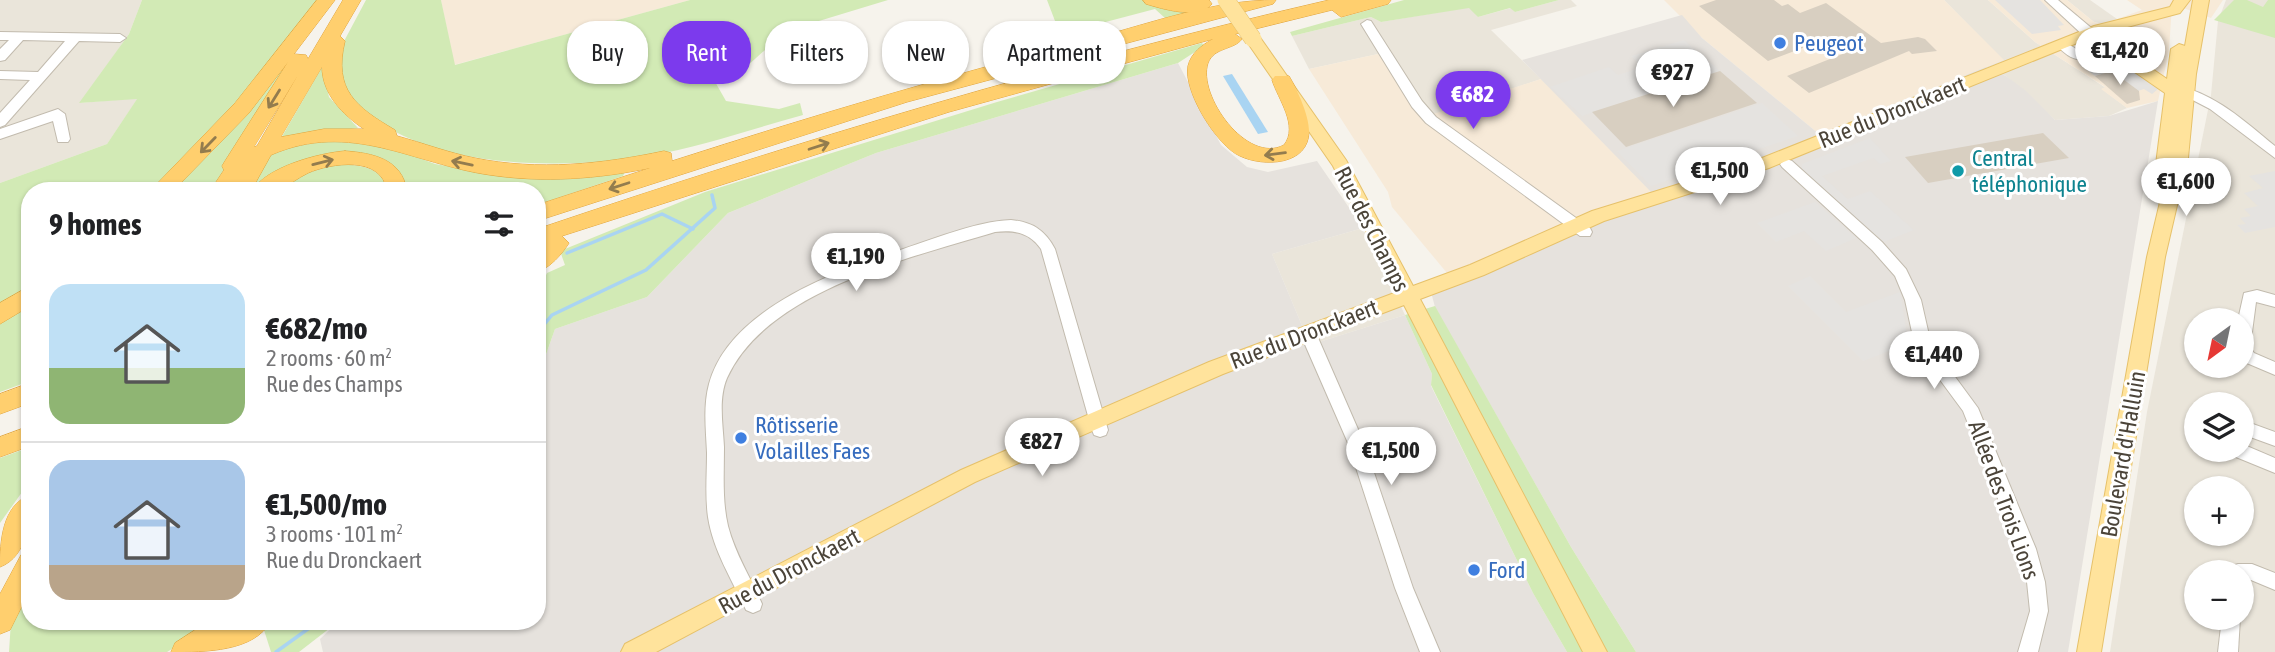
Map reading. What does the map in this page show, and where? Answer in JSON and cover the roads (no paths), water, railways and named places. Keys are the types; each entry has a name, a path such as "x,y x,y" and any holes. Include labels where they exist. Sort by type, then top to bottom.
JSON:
{"highway":[{"path":"169,182 247,102 326,0"},
{"path":"1152,0 1180,6 1220,0"},
{"path":"546,210 894,99 1089,44 1267,0"},
{"path":"548,240 754,167 925,111 1051,75 1353,0"},
{"path":"1282,80 1287,100 1299,126 1299,138 1288,152 1257,155 1240,148 1220,125 1202,94 1196,67 1203,54 1224,41 1382,0"},
{"path":"345,4 330,64 336,90 366,122 419,151"},
{"path":"245,182 345,4"},
{"path":"226,182 345,4"},
{"path":"227,182 244,162 265,149 352,135 372,137 467,164 559,171 607,168 669,157 838,110 894,99"},
{"path":"277,182 298,169 346,158 367,160 386,168 395,182"},
{"path":"0,315 21,301"},
{"path":"0,404 21,396"},
{"path":"8,442 21,430"},
{"path":"0,533 21,506"},
{"path":"0,555 21,521"},
{"path":"0,594 21,559"},
{"path":"0,621 21,581"},
{"path":"185,652 219,630"},
{"path":"214,652 245,630"}],"main road":[{"name":"Rue des Champs","path":"1226,0 1333,153 1414,298"},
{"name":"Rue du Dronckaert","path":"1580,228 1608,212 1763,164 2090,34 2175,10 2182,0"},
{"name":"Boulevard d'Halluin","path":"2089,652 2156,257 2177,170 2188,0"},
{"name":"Boulevard d'Halluin","path":"2181,94 2201,0"},
{"path":"2090,34 2181,94"},
{"name":"Rue du Dronckaert","path":"1098,425 1580,228 1787,164 1954,95 1997,71"},
{"name":"Rue du Dronckaert","path":"633,652 750,598 1098,425 1269,346 1414,298"},
{"path":"1414,298 1595,652"},
{"name":"Rue du Dronckaert","path":"661,652 750,598"}],"street":[{"path":"2050,0 2090,34"},
{"path":"2057,0 2090,34"},
{"path":"1367,24 1417,104 1431,120 1580,228"},
{"path":"0,36 120,38"},
{"path":"0,57 20,36"},
{"path":"0,122 75,38"},
{"path":"2063,45 2078,55"},
{"path":"0,75 41,76"},
{"path":"2181,94 2274,152"},
{"path":"0,134 58,114 63,139"},
{"name":"Allée des Trois Lions","path":"1787,164 1877,246 1901,273 1913,300 1923,346 1970,408 2027,549 2036,582 2039,611 2028,652"},
{"path":"750,598 717,517 715,393 724,366 743,339 769,315 800,296 834,280 995,227 1026,228 1041,237 1048,249 1098,425"},
{"path":"2275,301 2257,296 2249,297 2242,347 2248,358 2275,369"},
{"path":"1311,340 1356,443 1404,588 1430,652"},
{"path":"2254,431 2275,439"},
{"path":"2254,457 2275,466"},
{"path":"2254,573 2275,582"},
{"path":"2228,652 2230,630"}],"water":[{"path":"1232,74 1268,132 1258,134 1223,76"}],"waterway":[{"path":"692,229 715,208 712,195"},
{"path":"567,253 662,214 692,229"},
{"path":"546,322 552,315 646,270 692,229"},
{"path":"276,652 307,630"}],"place":[{"name":"Peugeot","path":"1780,43"},
{"name":"Central téléphonique","path":"1958,171"},
{"name":"Rôtisserie Volailles Faes","path":"741,438"},
{"name":"Ford","path":"1474,570"}]}
